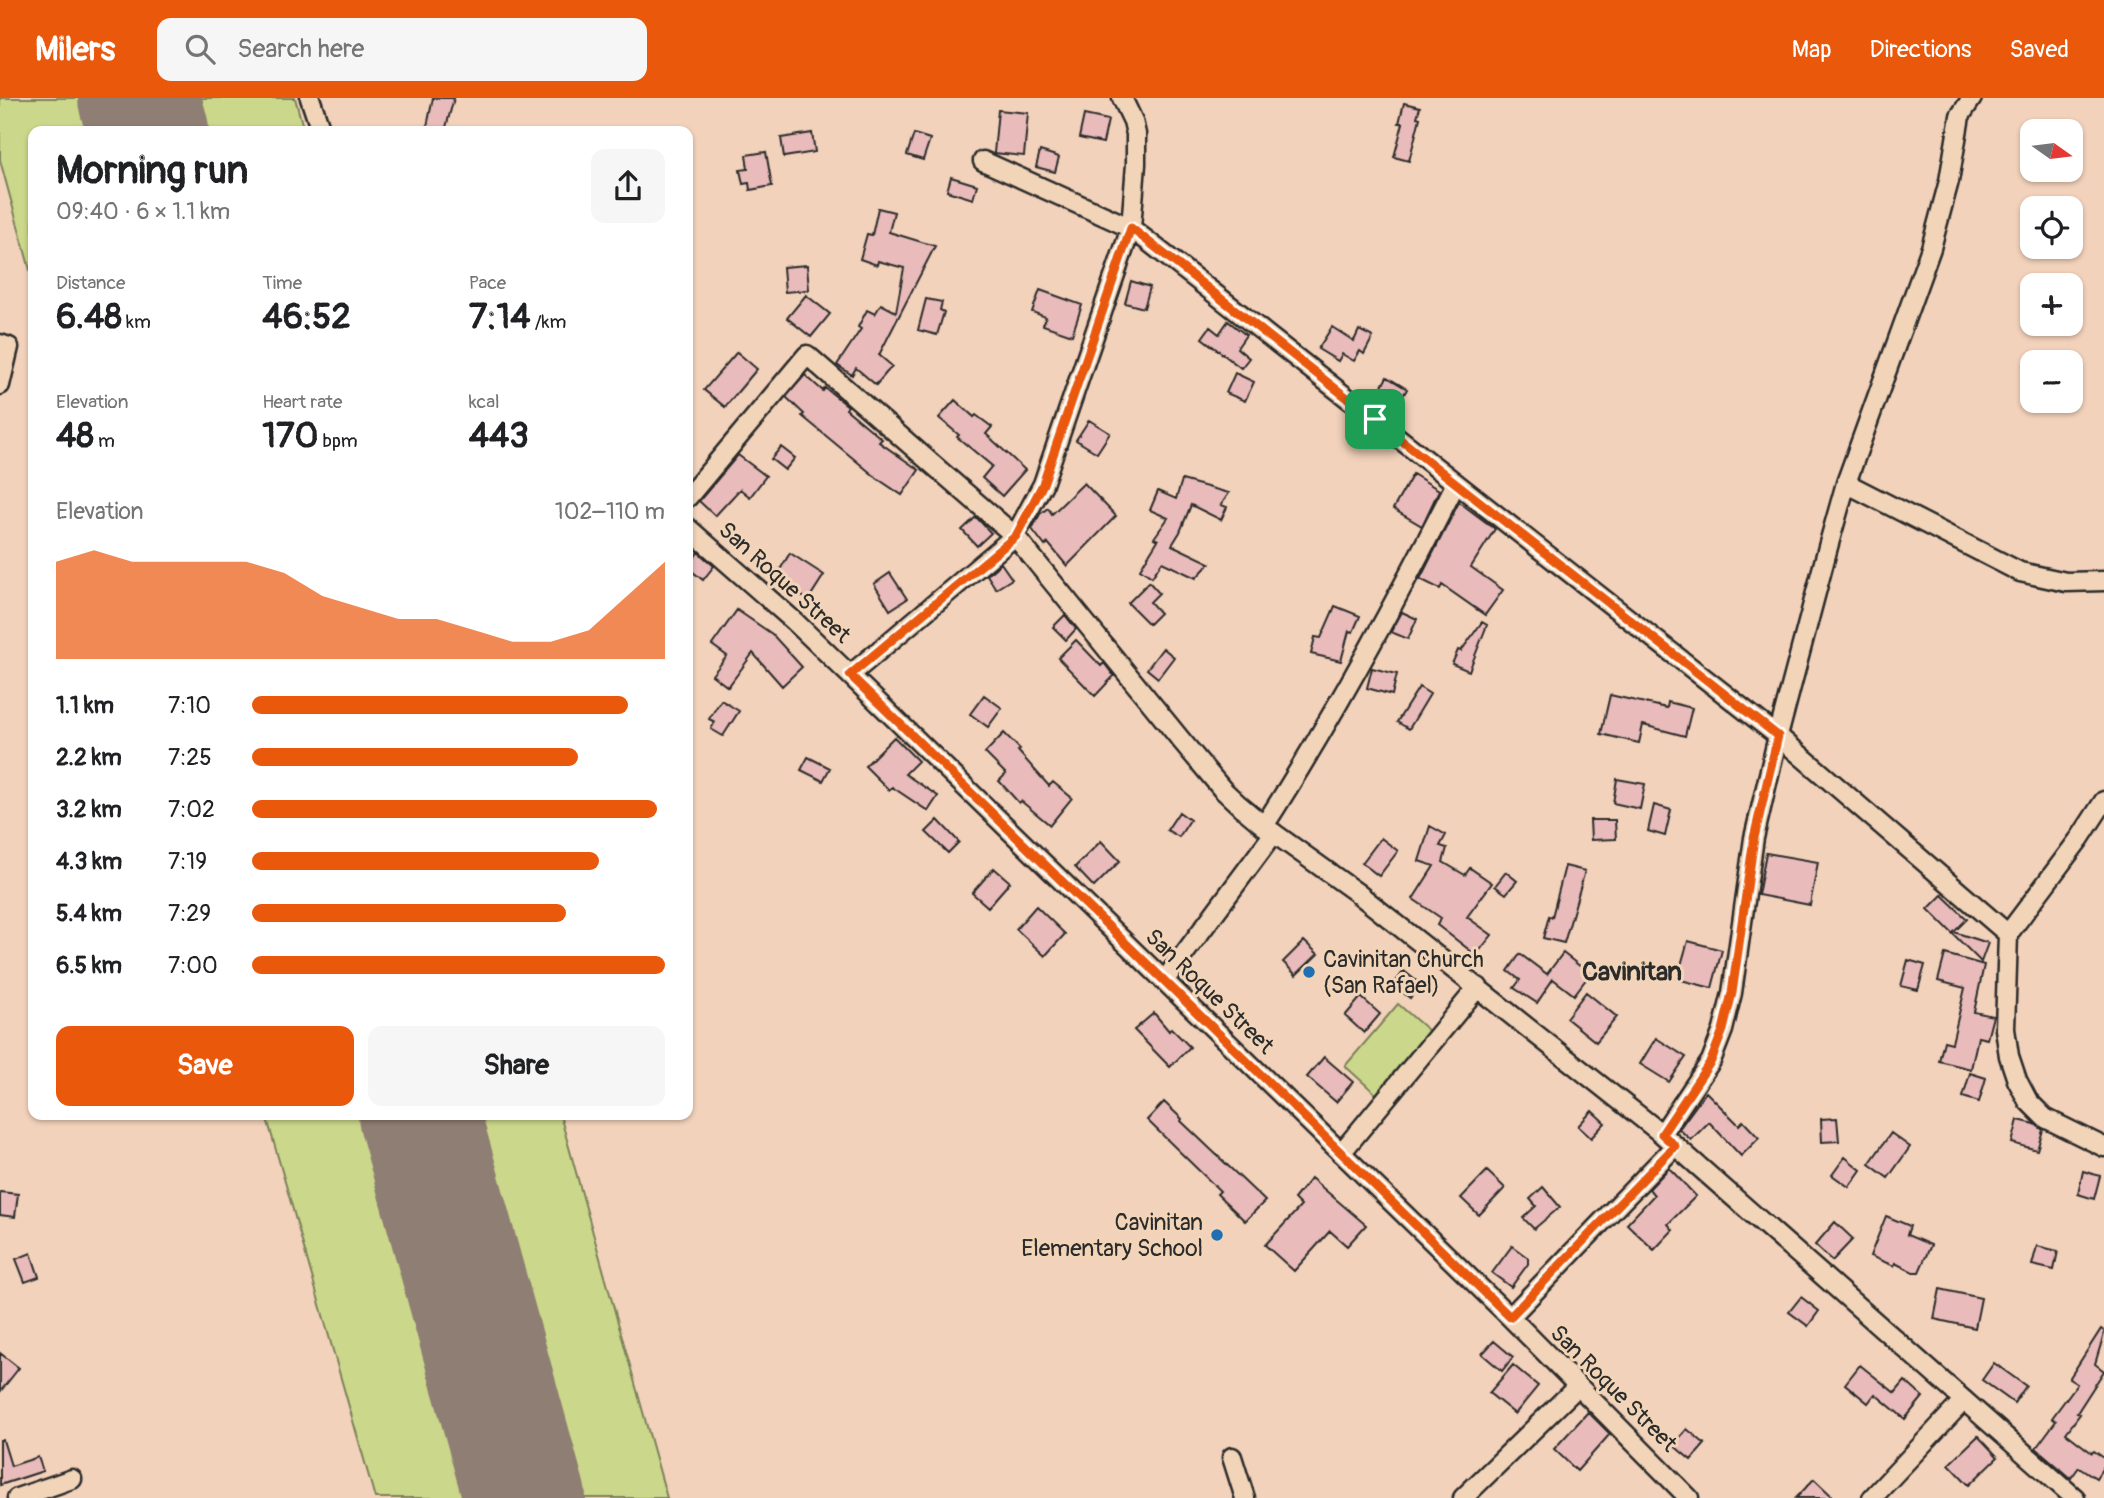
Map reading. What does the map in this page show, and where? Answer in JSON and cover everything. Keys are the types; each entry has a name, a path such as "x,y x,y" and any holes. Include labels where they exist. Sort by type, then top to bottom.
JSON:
{"street":[{"path":"310,98 319,126"},
{"path":"850,675 1016,536 1043,484 1131,228 1136,134 1122,98"},
{"path":"1510,1317 1669,1140 1711,1061 1723,1030 1732,993 1754,838 1778,736 1846,484 1931,248 1949,181 1960,116 1972,98"},
{"path":"983,161 1131,228 1778,736 2008,934"},
{"path":"0,345 9,347 0,385"},
{"path":"693,491 807,355 1016,536 1222,789 1269,829 1356,891 1669,1140 2075,1498"},
{"path":"1164,981 1269,829 1403,589 1456,483"},
{"path":"1846,484 2021,572 2066,582 2104,582"},
{"name":"San Roque Street","path":"693,531 850,675 1510,1317 1689,1498"},
{"path":"2104,800 2080,838 2008,934 2005,1029 2009,1056 2028,1101 2045,1118 2104,1147"},
{"path":"1341,1153 1478,987"},
{"path":"1463,1498 1578,1386"},
{"path":"1872,1498 1964,1400"},
{"path":"1232,1457 1245,1498"},
{"path":"17,1498 72,1479"}],"green space":[{"path":"0,98 83,98 91,126 28,126 28,263 0,160"},
{"path":"195,98 295,98 303,126 203,126"},
{"path":"1398,1004 1429,1031 1376,1094 1345,1066"},
{"path":"267,1120 371,1120 478,1498 375,1498"},
{"path":"472,1120 561,1120 667,1498 575,1498"}],"building":[{"path":"433,98 454,98 446,126 427,126"},
{"path":"1404,103 1420,107 1417,117 1420,118 1409,161 1394,157 1403,123 1399,123"},
{"path":"998,110 1028,113 1024,156 994,153"},
{"path":"1084,115 1108,120 1103,143 1079,138"},
{"path":"812,133 815,152 784,157 781,138"},
{"path":"914,134 930,139 923,160 907,155"},
{"path":"1040,151 1059,157 1055,172 1036,167"},
{"path":"766,152 772,186 750,190 749,183 743,184 740,170 748,169 746,155"},
{"path":"951,177 977,185 973,199 947,191"},
{"path":"878,208 894,212 889,232 935,246 879,355 892,366 876,385 856,368 852,375 837,365 861,329 858,327 867,310 875,314 881,304 896,312 904,268 878,261 877,265 860,259 867,234 872,235"},
{"path":"807,265 809,290 785,292 783,267"},
{"path":"1131,281 1150,287 1144,308 1125,303"},
{"path":"1040,290 1082,305 1072,335 1043,325 1046,317 1032,312"},
{"path":"806,295 830,314 811,337 787,318"},
{"path":"926,299 942,302 940,310 944,312 937,335 918,330"},
{"path":"1228,321 1246,335 1237,348 1249,358 1241,368 1202,338 1210,327 1219,334"},
{"path":"1332,327 1354,341 1359,330 1373,337 1364,354 1360,351 1354,361 1342,354 1338,361 1318,349"},
{"path":"737,352 757,369 725,407 704,390"},
{"path":"1235,373 1254,382 1245,401 1226,393"},
{"path":"805,375 823,391 825,388 848,406 846,409 882,439 879,442 919,470 902,495 878,479 802,416 804,414 786,397"},
{"path":"1387,377 1407,389 1396,408 1376,397"},
{"path":"955,400 974,417 976,415 992,427 986,434 1025,470 1002,496 982,478 992,466 939,418"},
{"path":"1089,420 1110,433 1097,453 1076,440"},
{"path":"781,447 795,458 785,470 771,459"},
{"path":"738,455 766,476 750,497 740,489 715,516 699,501"},
{"path":"1413,474 1439,490 1422,526 1393,509"},
{"path":"1182,480 1229,493 1221,505 1227,507 1221,520 1191,505 1172,545 1210,563 1196,578 1162,562 1152,577 1140,569 1158,540 1154,538 1168,518 1150,510 1158,491 1176,499"},
{"path":"1084,483 1116,516 1067,566 1048,543 1045,546 1032,529 1040,514 1048,508 1052,514"},
{"path":"1459,502 1495,529 1471,567 1503,590 1485,615 1442,585 1440,589 1420,579"},
{"path":"976,517 991,533 977,546 962,530"},
{"path":"698,552 714,566 703,580 693,572 693,560"},
{"path":"790,553 824,575 808,600 775,578"},
{"path":"1001,563 1012,579 996,589 987,575"},
{"path":"890,573 907,599 890,610 874,584"},
{"path":"1149,582 1159,593 1150,602 1160,613 1149,624 1128,603"},
{"path":"1335,606 1360,616 1353,632 1349,631 1341,661 1311,654 1315,637 1321,638"},
{"path":"737,610 772,634 802,667 782,686 753,653 728,687 712,675 727,656 712,645"},
{"path":"1402,612 1417,619 1408,639 1391,632"},
{"path":"1065,615 1076,629 1066,640 1053,627"},
{"path":"1482,622 1487,625 1469,671 1452,664 1458,650 1461,651"},
{"path":"1076,640 1101,666 1104,663 1114,676 1095,696 1058,658"},
{"path":"1163,648 1174,657 1158,678 1147,669"},
{"path":"1372,668 1397,674 1392,695 1367,688"},
{"path":"1419,687 1430,694 1409,729 1397,722"},
{"path":"984,695 1002,708 988,727 970,714"},
{"path":"1610,695 1667,708 1668,702 1692,708 1685,736 1643,725 1639,743 1601,734"},
{"path":"721,700 739,711 723,736 711,729 715,722 709,719"},
{"path":"1004,733 1049,786 1053,782 1072,798 1050,825 1021,801 1019,803 999,781 1006,774 985,753"},
{"path":"894,737 918,761 905,774 938,796 928,811 892,787 889,790 865,766"},
{"path":"808,757 830,768 823,781 801,770"},
{"path":"1617,779 1645,784 1640,809 1613,803"},
{"path":"1654,805 1671,810 1665,836 1648,831"},
{"path":"1179,812 1190,820 1179,837 1167,830"},
{"path":"938,820 959,842 948,853 926,832"},
{"path":"1590,820 1615,820 1616,839 1591,840"},
{"path":"1430,826 1446,835 1440,846 1447,848 1443,862 1465,875 1470,868 1492,883 1467,917 1492,935 1476,955 1437,925 1441,918 1413,899 1434,866 1419,861"},
{"path":"1381,838 1398,851 1379,876 1362,863"},
{"path":"1101,841 1120,861 1094,887 1075,867"},
{"path":"1766,853 1818,862 1810,905 1758,895"},
{"path":"1565,866 1585,871 1564,943 1543,938 1549,916 1552,917"},
{"path":"994,868 1010,882 988,907 972,893"},
{"path":"1506,872 1517,881 1506,894 1495,886"},
{"path":"1942,895 1967,919 1954,932 1988,943 1981,962 1928,909"},
{"path":"1036,906 1065,934 1045,956 1016,929"},
{"path":"1304,941 1318,954 1296,975 1283,962"},
{"path":"1688,941 1722,950 1712,988 1677,979"},
{"path":"1563,953 1590,974 1574,995 1553,979 1537,1003 1514,988 1520,980 1508,971 1520,954 1547,974"},
{"path":"1945,954 1984,965 1974,1012 1993,1016 1987,1039 1978,1037 1971,1069 1939,1061 1944,1041 1952,1043 1965,988 1938,981"},
{"path":"1908,960 1925,965 1918,990 1901,986"},
{"path":"1404,971 1420,984 1410,998 1393,985"},
{"path":"1586,992 1617,1017 1596,1042 1566,1018"},
{"path":"1361,997 1380,1014 1364,1033 1345,1016"},
{"path":"1154,1013 1169,1031 1171,1028 1190,1047 1170,1067 1134,1030"},
{"path":"1656,1038 1686,1057 1669,1082 1640,1064"},
{"path":"1324,1057 1353,1082 1336,1102 1307,1077"},
{"path":"1970,1073 1986,1078 1979,1102 1963,1097"},
{"path":"1706,1092 1739,1125 1743,1121 1759,1138 1741,1156 1709,1122 1691,1140 1679,1129"},
{"path":"1164,1102 1265,1201 1245,1221 1217,1194 1220,1191 1147,1120"},
{"path":"1592,1111 1605,1123 1591,1138 1578,1126"},
{"path":"1837,1118 1839,1141 1822,1142 1821,1119"},
{"path":"2018,1120 2035,1124 2043,1130 2037,1150 2012,1143"},
{"path":"1891,1133 1910,1147 1888,1178 1869,1164"},
{"path":"1845,1157 1861,1170 1849,1187 1832,1175"},
{"path":"1669,1168 1696,1196 1668,1224 1673,1230 1654,1250 1627,1224 1654,1195 1649,1189"},
{"path":"1487,1171 1505,1188 1479,1215 1461,1198"},
{"path":"2083,1171 2100,1176 2094,1199 2078,1194"},
{"path":"1311,1178 1366,1225 1347,1246 1330,1231 1294,1271 1265,1245 1301,1206 1294,1199"},
{"path":"1543,1187 1560,1207 1534,1229 1523,1218 1536,1206 1530,1199"},
{"path":"0,1192 18,1194 15,1217 0,1215"},
{"path":"1886,1216 1910,1226 1907,1235 1931,1245 1919,1272 1870,1256"},
{"path":"1835,1222 1853,1239 1832,1261 1815,1245"},
{"path":"1512,1246 1528,1258 1528,1264 1511,1287 1492,1273"},
{"path":"2037,1246 2058,1251 2054,1270 2032,1265"},
{"path":"31,1253 39,1277 25,1282 16,1259"},
{"path":"1940,1289 1981,1298 1975,1328 1934,1319"},
{"path":"1801,1297 1819,1311 1808,1326 1789,1312"},
{"path":"2101,1329 2104,1334 2095,1364 2104,1371 2066,1433 2092,1453 2094,1451 2104,1458 2104,1466 2096,1478 2079,1467 2071,1478 2036,1448 2056,1421 2052,1418 2077,1384 2069,1379"},
{"path":"1494,1341 1513,1357 1502,1371 1482,1354"},
{"path":"0,1353 19,1368 0,1392"},
{"path":"1994,1363 2026,1386 2014,1403 1982,1380"},
{"path":"1513,1365 1538,1386 1515,1414 1489,1393"},
{"path":"1860,1365 1895,1393 1905,1381 1923,1397 1905,1419 1875,1394 1868,1403 1845,1384"},
{"path":"1588,1412 1610,1434 1577,1471 1554,1449"},
{"path":"1687,1429 1705,1444 1691,1460 1673,1445"},
{"path":"1978,1436 1998,1457 1969,1485 1949,1464"},
{"path":"0,1440 3,1440 11,1466 38,1457 43,1471 0,1485"},
{"path":"1814,1479 1834,1498 1796,1498"}],"runway":[{"path":"139,98 147,126"},
{"path":"420,1120 525,1498"}],"place":[{"name":"Cavinitan Church (San Rafael)","path":"1309,972"},
{"name":"Cavinitan Elementary School","path":"1217,1235"}],"district":[{"name":"Cavinitan","path":"1632,971"}],"route":[{"path":"1131,228 1375,419 1778,736 1754,838 1732,993 1723,1030 1711,1061 1662,1134 1675,1146 1510,1317 850,675 1016,536 1043,484 1131,228"}]}
